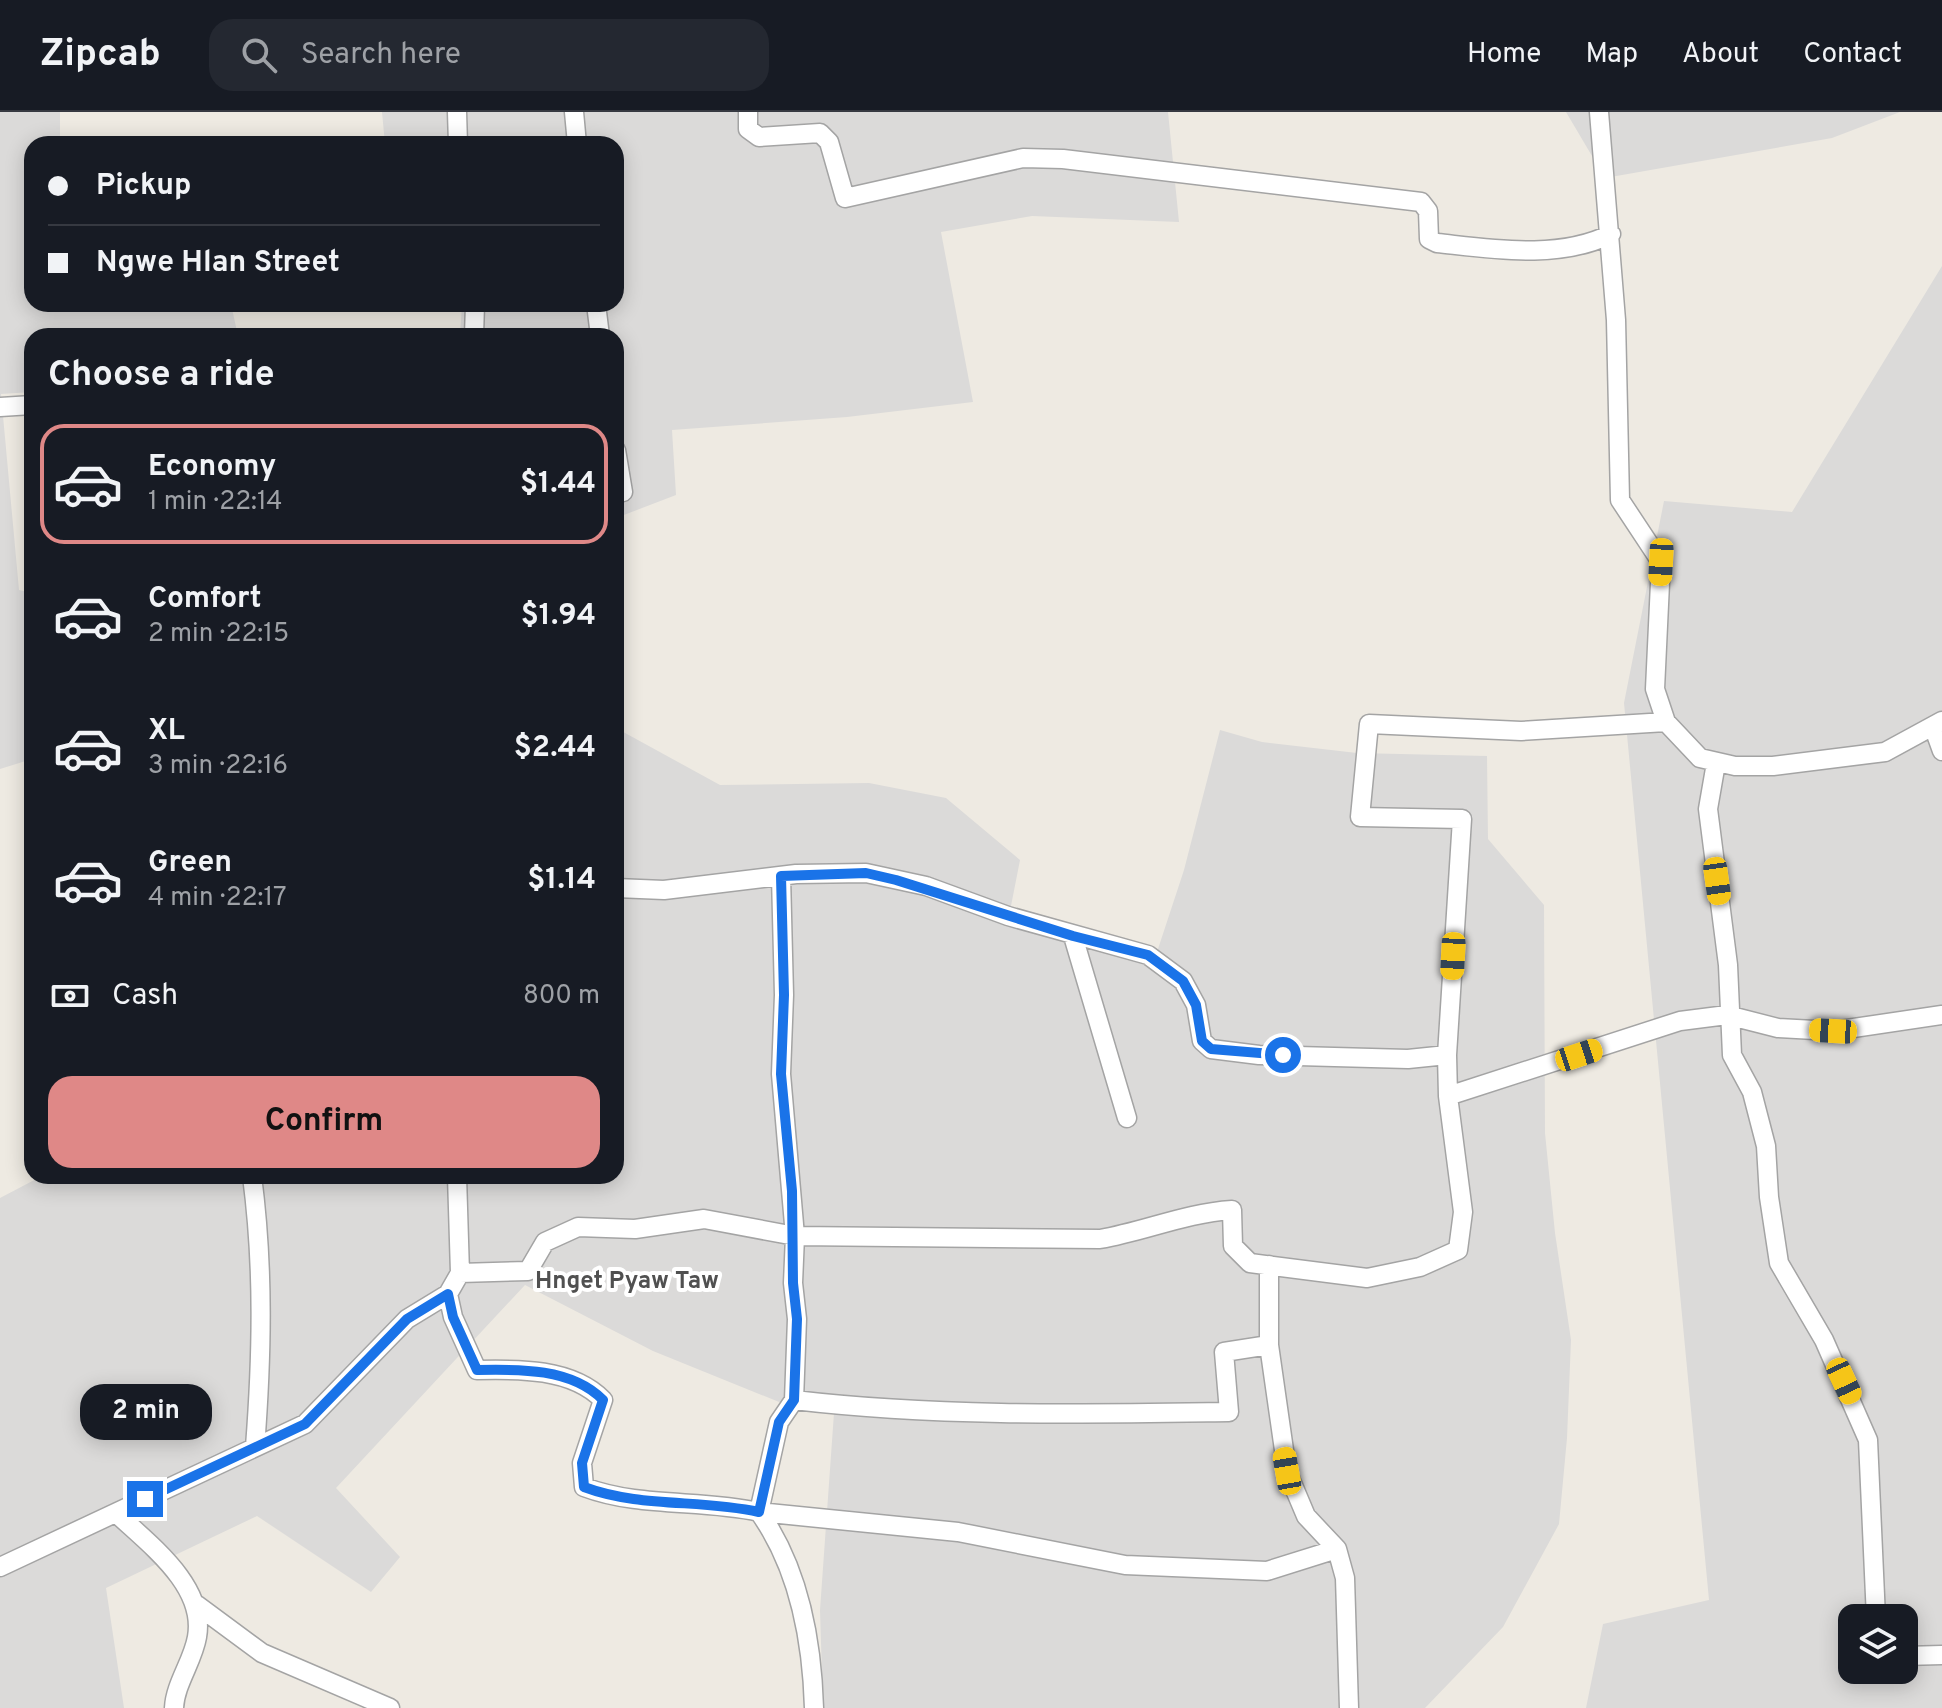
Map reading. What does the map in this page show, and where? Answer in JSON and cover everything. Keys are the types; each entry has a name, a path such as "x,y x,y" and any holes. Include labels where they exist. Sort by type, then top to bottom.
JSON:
{"street":[{"path":"457,112 458,136"},
{"path":"574,112 576,136"},
{"path":"748,112 748,129 759,137 820,133 829,142 845,198 1023,158 1063,159 1421,202 1428,211 1429,239 1437,243 1550,249 1588,245 1611,234"},
{"path":"1599,112 1611,234 1620,500 1632,513 1661,562 1655,689 1666,722 1700,758 1716,763 1773,766 1860,758 1885,752 1938,723 1942,751"},
{"path":"0,407 24,406"},
{"path":"460,1273 528,1271 545,1242 578,1227 635,1229 704,1219 795,1236 1100,1239 1140,1232 1171,1219 1232,1210 1233,1246 1250,1263 1367,1278 1420,1267 1458,1250 1463,1212 1448,1096 1447,1055 1462,819 1360,817 1369,724 1521,731 1666,722"},
{"path":"1716,763 1708,809 1728,965 1727,1015 1732,1055 1752,1092 1766,1146 1769,1197 1779,1263 1824,1340 1868,1440 1875,1604"},
{"path":"624,891 664,890 781,876 866,873 926,886 1073,936 1116,944 1148,955 1183,981 1196,1005 1202,1041 1211,1049 1259,1055 1408,1059 1447,1055"},
{"path":"781,876 784,995 781,1074 795,1236 793,1283 797,1319 794,1400 779,1422 759,1512 779,1541 801,1603 814,1708"},
{"path":"1073,936 1127,1118"},
{"path":"1448,1096 1680,1021 1727,1015 1778,1028 1833,1031 1942,1015"},
{"path":"253,1184 261,1272 261,1366 255,1447"},
{"path":"0,1567 305,1424 407,1319 448,1294 460,1273 457,1184"},
{"path":"1269,1265 1269,1345 1287,1471 1306,1516 1337,1549 1345,1578 1349,1708"},
{"path":"448,1294 453,1317 477,1370 521,1369 573,1381 590,1386 603,1400 582,1463 584,1487 613,1498 729,1505 759,1512 958,1532 1125,1565 1267,1571 1337,1549"},
{"path":"794,1400 897,1410 1081,1414 1229,1412 1224,1352 1269,1345"},
{"path":"116,1513 175,1572 197,1605 262,1653 390,1708"},
{"path":"174,1708 197,1637 197,1605"},
{"path":"1918,1656 1942,1655"}],"shaded area":[{"path":"0,112 60,112 60,136 24,136 24,312 233,312 236,328 24,328 24,393 1,394 19,590 24,591 24,762 0,769"},
{"path":"382,112 1168,112 1179,222 1032,216 941,232 973,402 847,417 672,430 676,495 624,515 624,328 460,328 462,312 624,312 624,136 384,136"},
{"path":"1566,112 1900,112 1832,138 1605,178"},
{"path":"1942,266 1942,1708 1586,1708 1603,1624 1709,1600 1624,703 1664,501 1792,512"},
{"path":"1220,730 1262,742 1357,753 1487,756 1488,839 1544,905 1545,1133 1555,1233 1571,1340 1559,1524 1503,1627 1425,1708 823,1708 820,1610 834,1413 784,1404 653,1351 525,1285 336,1488 400,1557 371,1592 257,1516 106,1588 124,1708 0,1708 0,1198 27,1184 624,1184 624,732 720,785 869,783 946,798 1020,860 1010,911 1158,949 1184,870"}],"district":[{"name":"Hnget Pyaw Taw","path":"627,1280"}],"route":[{"path":"145,1499 305,1424 407,1319 448,1294 453,1317 477,1370 521,1369 573,1381 590,1386 603,1400 597,1428 582,1463 584,1487 613,1498 729,1505 759,1512 779,1422 794,1400 797,1319 793,1283 795,1236 781,1074 784,995 781,876 866,873 926,886 1008,916 1148,955 1183,981 1196,1005 1202,1041 1211,1049 1283,1055"}]}
